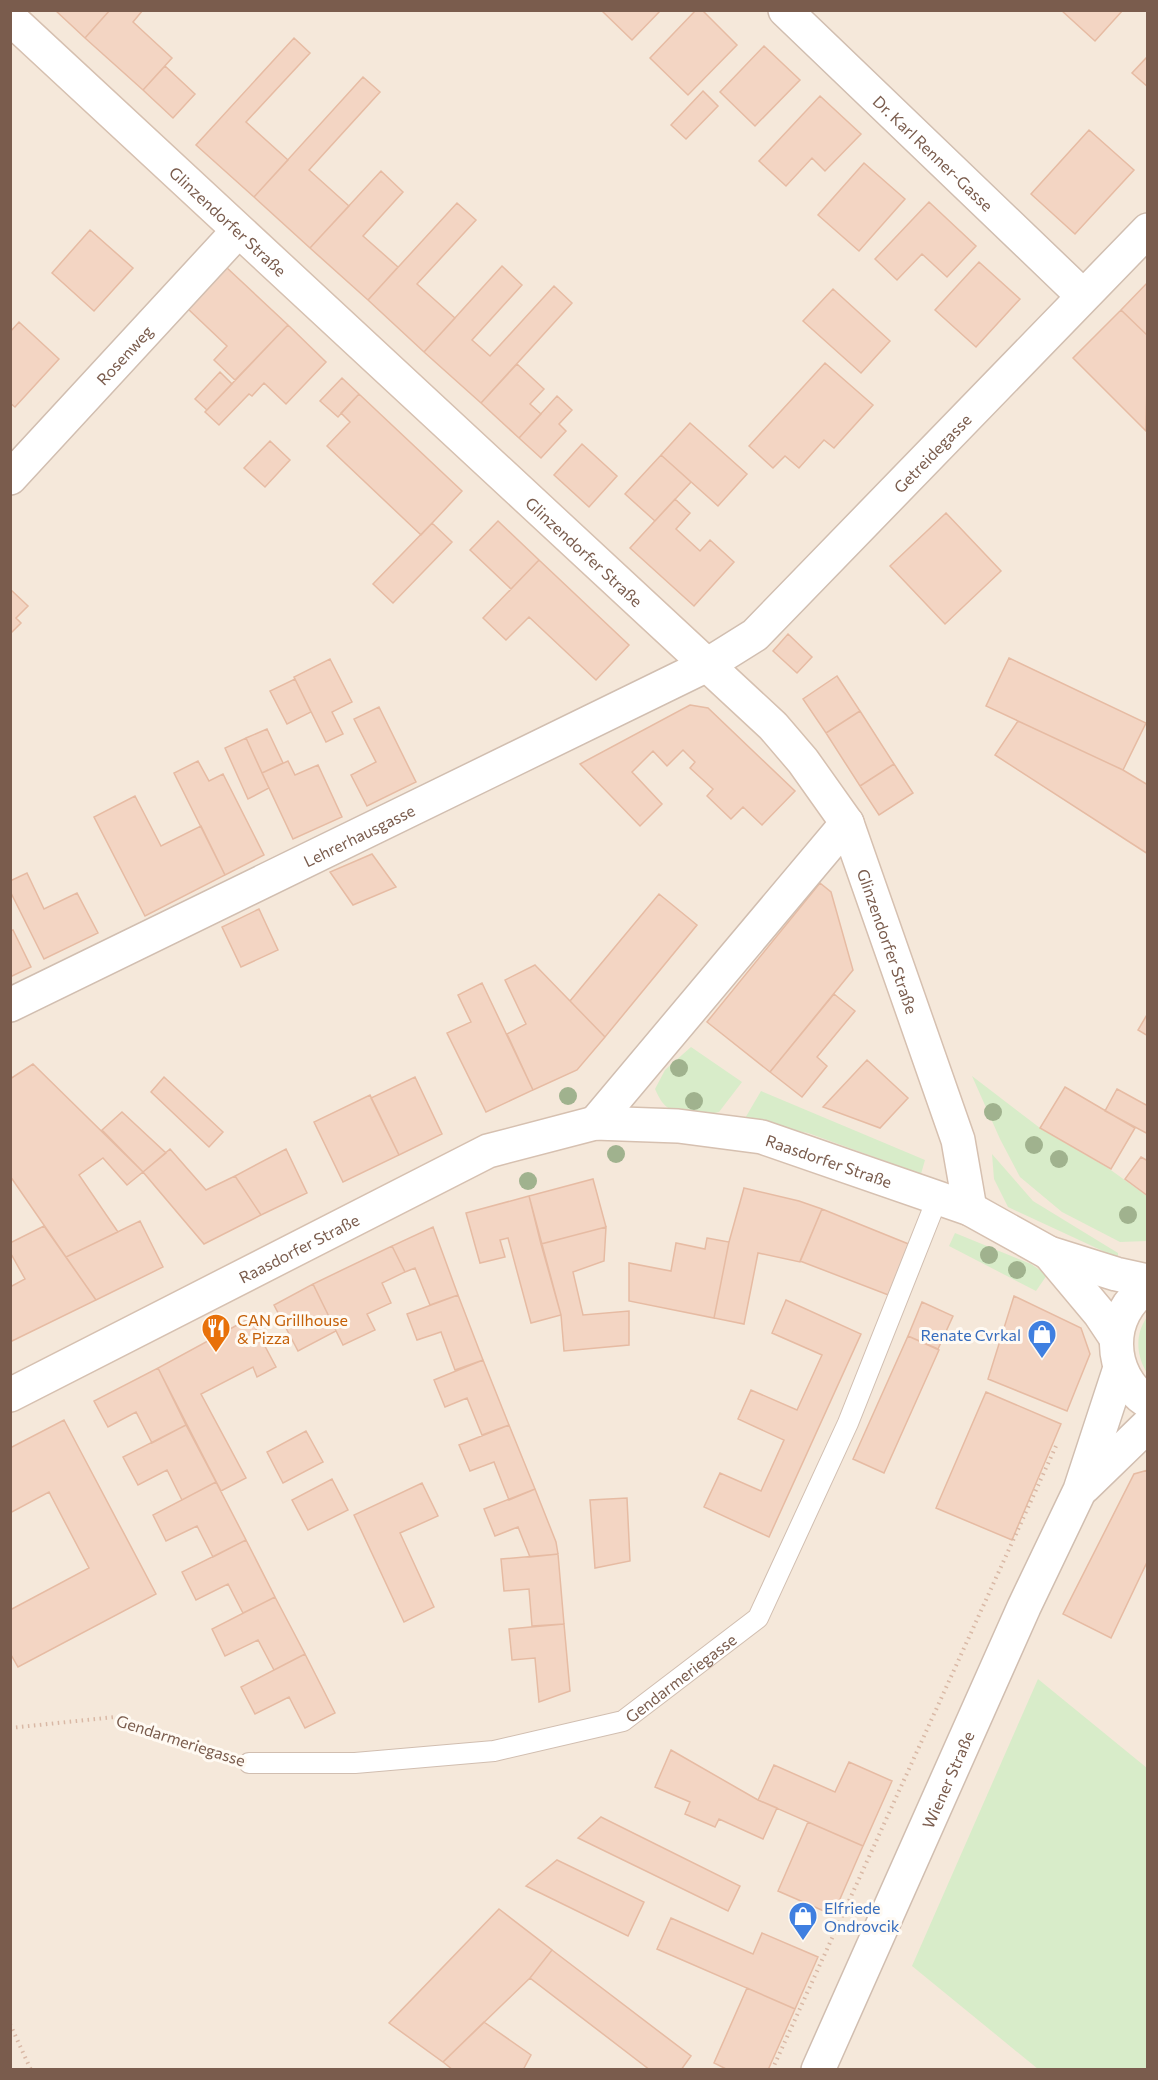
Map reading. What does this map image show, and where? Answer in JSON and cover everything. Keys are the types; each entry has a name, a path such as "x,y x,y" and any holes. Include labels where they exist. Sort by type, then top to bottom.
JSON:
{"street":[{"name":"Dr. Karl Renner-Gasse","path":"784,10 1082,296"},
{"name":"Glinzendorfer Straße","path":"10,18 773,726 803,761 847,824 958,1140 970,1209"},
{"name":"Getreidegasse","path":"707,665 755,635 1148,230"},
{"name":"Rosenweg","path":"10,478 238,231"},
{"name":"Lehrerhausgasse","path":"10,1005 707,665"},
{"path":"595,1123 847,824"},
{"name":"Raasdorfer Straße","path":"10,1395 488,1150 595,1123 678,1126 762,1137 970,1209 1049,1253 1116,1274 1148,1281"},
{"name":"Raasdorfer Straße","path":"1049,1253 1100,1314 1118,1353 1128,1384 1148,1402"},
{"name":"Wiener Straße","path":"819,2070 1024,1607 1080,1490 1118,1353 1118,1325 1130,1302 1148,1287"},
{"name":"Wiener Straße","path":"1080,1490 1148,1425"}],"lane":[{"name":"Gendarmeriegasse","path":"249,1763 355,1763 494,1751 623,1721 758,1618 848,1423 937,1199"}],"path":[{"path":"772,2070 1060,1436"},
{"name":"Gendarmeriegasse","path":"10,1728 114,1717 249,1763"},
{"path":"10,2024 31,2070"}],"shaded area":[{"path":"11,11 1147,11 1147,2069 11,2069"}],"green space":[{"path":"691,1047 742,1082 719,1112 704,1115 681,1114 667,1107 655,1089 665,1070"},
{"path":"972,1076 1040,1128 1108,1168 1147,1196 1147,1241 1120,1242 1062,1212 1020,1177"},
{"path":"761,1091 925,1160 921,1174 808,1133 744,1120"},
{"path":"992,1154 1033,1201 1118,1253 1118,1258 1008,1207 994,1179"},
{"path":"955,1233 1031,1264 1047,1275 1036,1291 949,1246"},
{"path":"1147,1317 1147,1373 1138,1345 1140,1330"},
{"path":"1038,1679 1147,1768 1147,2069 1038,2069 912,1966"}],"building":[{"path":"55,10 110,10 85,38"},
{"path":"110,10 143,10 133,22 172,58 143,90 85,38"},
{"path":"601,10 661,10 632,40"},
{"path":"696,10 702,10 737,45 688,95 650,58"},
{"path":"1061,10 1123,10 1095,41"},
{"path":"294,38 310,53 246,122 288,160 254,197 196,145"},
{"path":"764,46 800,80 755,126 720,92"},
{"path":"1148,56 1148,87 1132,73"},
{"path":"165,66 195,94 173,118 143,90"},
{"path":"363,77 380,92 309,170 349,206 310,248 254,197"},
{"path":"703,91 718,106 686,139 671,125"},
{"path":"820,96 861,134 825,171 812,158 786,186 759,161"},
{"path":"1089,130 1134,170 1075,234 1031,194"},
{"path":"864,163 905,199 859,251 818,215"},
{"path":"381,171 403,192 363,236 398,267 368,300 310,248"},
{"path":"929,202 976,246 947,277 922,254 897,280 875,259"},
{"path":"457,203 476,220 417,284 455,318 424,352 368,300"},
{"path":"90,230 133,268 94,311 52,273"},
{"path":"979,262 1020,299 976,347 935,310"},
{"path":"502,266 522,285 472,340 490,356 554,286 572,303 481,403 424,352"},
{"path":"226,267 288,325 235,380 214,360 227,346 187,308"},
{"path":"1148,282 1148,336 1121,310"},
{"path":"833,289 890,341 861,373 803,321"},
{"path":"1121,310 1148,336 1146,431 1073,358"},
{"path":"19,322 59,359 15,407 10,403 10,332"},
{"path":"288,325 326,362 286,404 264,383 252,396 249,394 219,425 205,412"},
{"path":"825,363 873,405 834,448 824,440 799,468 785,456 773,468 749,446"},
{"path":"517,364 544,389 530,404 541,414 519,438 481,403"},
{"path":"220,372 232,384 207,410 195,399"},
{"path":"342,378 359,394 338,417 320,401"},
{"path":"359,394 462,491 421,535 327,446 350,422 341,413"},
{"path":"557,396 572,410 559,424 566,431 541,458 519,438"},
{"path":"690,423 747,474 718,506 661,455"},
{"path":"270,441 290,460 265,487 244,468"},
{"path":"582,444 617,476 589,507 554,475"},
{"path":"661,455 691,482 655,521 625,494"},
{"path":"675,499 690,513 676,529 700,551 710,540 734,562 694,606 630,548"},
{"path":"946,513 1001,571 945,624 890,566"},
{"path":"498,521 539,560 511,589 470,550"},
{"path":"432,523 452,542 393,603 373,584"},
{"path":"539,560 629,645 596,680 529,617 506,640 483,618"},
{"path":"10,589 28,606 16,618 21,623 10,634"},
{"path":"788,634 812,657 797,673 773,651"},
{"path":"1009,658 1146,723 1123,770 986,706"},
{"path":"330,659 352,702 332,712 343,734 326,742 294,677"},
{"path":"837,676 860,711 826,733 803,699"},
{"path":"295,679 311,712 287,724 270,691"},
{"path":"690,705 708,708 795,791 762,825 743,807 731,819 707,796 713,789 690,768 695,762 683,750 667,766 653,751 632,772 662,804 640,826 580,764"},
{"path":"379,707 416,782 367,806 351,775 376,762 354,719"},
{"path":"860,711 894,764 860,786 826,733"},
{"path":"1018,721 1123,770 1148,785 1148,854 995,755"},
{"path":"267,729 283,763 262,773 246,738"},
{"path":"246,738 269,788 248,799 225,748"},
{"path":"198,761 209,781 223,774 264,855 225,875 174,773"},
{"path":"288,761 295,775 318,765 342,817 293,839 262,773"},
{"path":"894,764 913,793 879,815 860,786"},
{"path":"135,796 161,846 201,826 225,875 145,916 94,817"},
{"path":"372,854 396,887 353,905 330,872"},
{"path":"27,873 44,909 77,893 98,933 44,959 10,891 10,881"},
{"path":"820,883 831,892 853,970 770,1072 707,1022"},
{"path":"659,894 697,925 605,1037 570,1001"},
{"path":"259,909 278,950 241,967 222,927"},
{"path":"13,930 31,967 10,977 10,931"},
{"path":"535,965 605,1037 577,1070 533,1090 507,1034 526,1024 505,980"},
{"path":"482,983 533,1090 486,1112 447,1033 471,1022 458,995"},
{"path":"834,994 855,1011 817,1057 827,1066 802,1097 770,1072"},
{"path":"1148,1013 1148,1036 1138,1030"},
{"path":"867,1060 908,1098 880,1128 823,1107"},
{"path":"33,1064 143,1172 127,1185 103,1158 79,1175 118,1232 66,1257 10,1176 10,1079"},
{"path":"164,1077 223,1132 209,1147 151,1092"},
{"path":"415,1077 442,1134 399,1155 371,1098"},
{"path":"1065,1087 1135,1128 1111,1169 1040,1128"},
{"path":"1117,1089 1148,1106 1148,1134 1105,1111"},
{"path":"370,1095 399,1155 343,1182 314,1122"},
{"path":"122,1112 166,1153 143,1172 102,1130"},
{"path":"170,1149 206,1190 235,1176 261,1215 204,1244 143,1172"},
{"path":"286,1149 307,1193 261,1215 235,1176"},
{"path":"1141,1157 1148,1161 1148,1196 1125,1179"},
{"path":"593,1179 606,1227 541,1244 529,1196"},
{"path":"744,1188 822,1209 800,1262 758,1253 744,1324 714,1318 729,1242"},
{"path":"529,1196 561,1315 531,1323 508,1238 500,1240 505,1257 480,1263 466,1213"},
{"path":"822,1209 911,1245 891,1296 800,1261"},
{"path":"140,1221 163,1267 96,1300 66,1257"},
{"path":"44,1226 96,1300 10,1342 10,1287 25,1279 10,1252 10,1243"},
{"path":"433,1227 458,1295 430,1305 415,1268 405,1272 392,1246"},
{"path":"606,1227 604,1261 573,1272 583,1315 629,1311 629,1345 564,1351 561,1315 541,1244"},
{"path":"707,1238 729,1242 714,1318 629,1301 629,1263 671,1271 676,1243 705,1249"},
{"path":"392,1246 405,1272 382,1283 391,1303 367,1314 375,1330 343,1345 313,1284"},
{"path":"313,1284 336,1331 298,1351 274,1305"},
{"path":"458,1295 483,1360 455,1370 441,1332 417,1340 407,1314"},
{"path":"1014,1296 1081,1328 1090,1354 1067,1411 988,1379"},
{"path":"786,1300 861,1334 769,1537 704,1507 720,1473 761,1491 784,1440 738,1419 751,1390 797,1410 822,1355 772,1333"},
{"path":"922,1302 953,1316 938,1349 908,1336"},
{"path":"250,1318 276,1367 257,1377 253,1367 201,1394 246,1478 221,1491 158,1368"},
{"path":"908,1336 939,1350 884,1473 853,1459"},
{"path":"483,1360 509,1425 482,1435 467,1398 445,1407 434,1380"},
{"path":"158,1368 186,1425 152,1443 136,1412 108,1427 94,1401"},
{"path":"986,1392 1061,1424 1012,1540 936,1508"},
{"path":"64,1420 156,1594 18,1667 10,1653 10,1610 89,1568 49,1492 10,1513 10,1448"},
{"path":"186,1425 216,1482 182,1500 167,1470 138,1485 123,1457"},
{"path":"509,1425 535,1489 509,1500 494,1462 470,1471 459,1445"},
{"path":"306,1431 323,1462 283,1483 267,1452"},
{"path":"1148,1470 1148,1560 1111,1638 1063,1614 1134,1474"},
{"path":"332,1479 348,1510 308,1530 292,1500"},
{"path":"216,1482 246,1540 213,1557 197,1526 166,1541 153,1515"},
{"path":"422,1483 438,1516 400,1533 434,1607 404,1622 354,1515"},
{"path":"535,1489 556,1542 558,1554 530,1557 518,1527 495,1536 484,1509"},
{"path":"627,1498 630,1561 595,1568 590,1500"},
{"path":"246,1540 275,1597 243,1613 228,1584 196,1600 182,1572"},
{"path":"558,1554 564,1624 532,1626 529,1589 504,1591 501,1559"},
{"path":"275,1597 305,1654 274,1670 258,1640 225,1656 212,1629"},
{"path":"564,1624 570,1691 539,1702 535,1658 512,1660 509,1629"},
{"path":"305,1654 335,1713 305,1728 289,1697 255,1714 241,1687"},
{"path":"671,1750 758,1800 777,1808 763,1839 719,1819 715,1827 685,1814 690,1802 655,1787"},
{"path":"849,1762 892,1781 863,1846 758,1800 774,1765 835,1792"},
{"path":"601,1817 740,1886 728,1911 578,1838"},
{"path":"808,1822 863,1846 833,1915 778,1891"},
{"path":"557,1860 644,1902 628,1936 526,1886"},
{"path":"499,1909 552,1950 530,1978 443,2062 389,2023"},
{"path":"671,1918 753,1954 762,1933 818,1957 795,2009 657,1949"},
{"path":"552,1950 691,2056 681,2070 650,2070 530,1978"},
{"path":"747,1988 795,2009 768,2070 728,2070 714,2063"},
{"path":"484,2022 531,2055 523,2070 453,2070 443,2062"}],"place":[{"name":"CAN Grillhouse & Pizza","path":"216,1354"},
{"name":"Renate Cvrkal","path":"1042,1360"},
{"name":"Elfriede Ondrovcik","path":"803,1942"}]}
